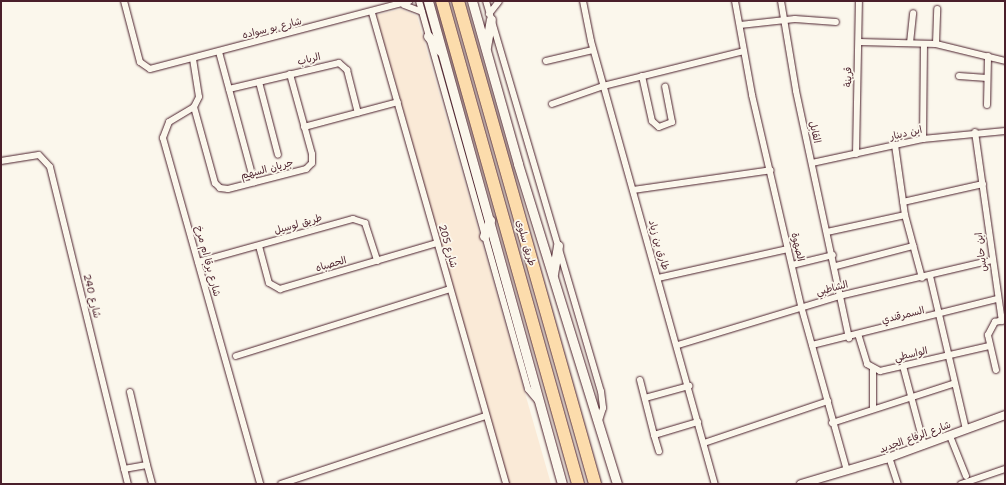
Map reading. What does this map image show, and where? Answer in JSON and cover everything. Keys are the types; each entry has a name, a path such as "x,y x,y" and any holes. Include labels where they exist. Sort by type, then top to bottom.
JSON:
{"highway":[{"name":"طريق سلوى","path":"442,1 578,484"},
{"name":"طريق سلوى","path":"458,1 595,484"}],"main road":[{"path":"428,1 541,403 562,484"},
{"name":"طريق سلوى","path":"472,1 485,50 615,481"},
{"path":"485,50 490,16"},
{"path":"428,36 442,53"},
{"path":"484,236 490,220"},
{"path":"553,278 558,245"},
{"path":"541,403 568,484"}],"street":[{"name":"شارع بو سواده","path":"124,1 140,62 145,68 154,69 406,3 422,12"},
{"path":"419,1 528,389 541,403"},
{"path":"486,1 601,391 603,408 598,425"},
{"path":"490,16 499,1"},
{"name":"طارق بن زياد","path":"584,1 593,50 678,345 715,484"},
{"name":"طارق بن زياد","path":"586,11 588,1"},
{"name":"الصهوة","path":"735,1 744,51 801,306 828,402 832,423 847,471"},
{"name":"القابل","path":"781,1 812,163 836,266 840,296 849,338"},
{"name":"قرينة","path":"856,154 859,42 858,1"},
{"path":"936,44 937,9"},
{"name":"شارع 205","path":"372,13 506,484"},
{"path":"910,43 913,13"},
{"path":"740,26 784,21 836,22"},
{"path":"859,42 936,44 1005,61"},
{"path":"923,139 924,44"},
{"path":"546,60 593,50"},
{"path":"552,104 603,86 744,51"},
{"path":"219,52 254,182"},
{"path":"986,104 988,56"},
{"path":"193,59 200,90 194,107"},
{"name":"الرباب","path":"229,89 290,74 343,64 358,113"},
{"name":"جريان السهم","path":"194,107 217,186 228,189 309,167 313,159 290,74"},
{"path":"642,76 652,121 660,127 672,122 665,87"},
{"path":"959,76 987,78"},
{"path":"259,82 278,155"},
{"path":"304,128 398,102"},
{"name":"شارع برقا ام مرخ","path":"194,107 169,122 163,132 260,484"},
{"name":"ابن دينار","path":"812,163 923,139 975,132 1005,131"},
{"name":"ابن حابس","path":"975,132 997,299 1003,321"},
{"path":"895,145 903,202 922,278"},
{"name":"شارع 240","path":"1,161 40,155 50,167 128,484"},
{"path":"633,190 770,170"},
{"path":"903,202 983,184"},
{"path":"827,232 906,215"},
{"name":"طريق لوسيل","path":"198,262 358,219 367,227 377,261"},
{"name":"الحصباه","path":"259,246 269,282 276,289 437,243"},
{"path":"836,266 913,246"},
{"path":"658,278 788,249"},
{"path":"792,265 833,255"},
{"name":"الشاطبي","path":"678,345 801,306 993,260"},
{"path":"930,276 949,356 953,384 966,430"},
{"path":"236,356 450,289"},
{"name":"السمرقندي","path":"812,346 859,337 940,316 997,299"},
{"path":"996,370 989,346 990,327 1003,321"},
{"path":"859,337 866,361 873,369 874,408"},
{"name":"الواسطي","path":"873,369 903,366 989,346"},
{"path":"903,366 909,395 924,445"},
{"path":"640,380 659,451"},
{"path":"832,423 909,395 953,384"},
{"path":"645,398 689,386"},
{"path":"130,392 152,484"},
{"path":"704,443 828,402"},
{"name":"شارع الرفاع الجديد","path":"801,484 889,457 1005,415"},
{"path":"281,484 486,416"},
{"path":"654,434 698,422"},
{"path":"950,436 966,476"},
{"path":"889,457 898,484"},
{"path":"124,469 147,464"},
{"path":"962,484 1005,470"},
{"name":"شارع الرفاع الجديد","path":"814,484 831,476"}],"shaded area":[{"path":"401,9 417,16 551,484 509,484 376,15"}]}
